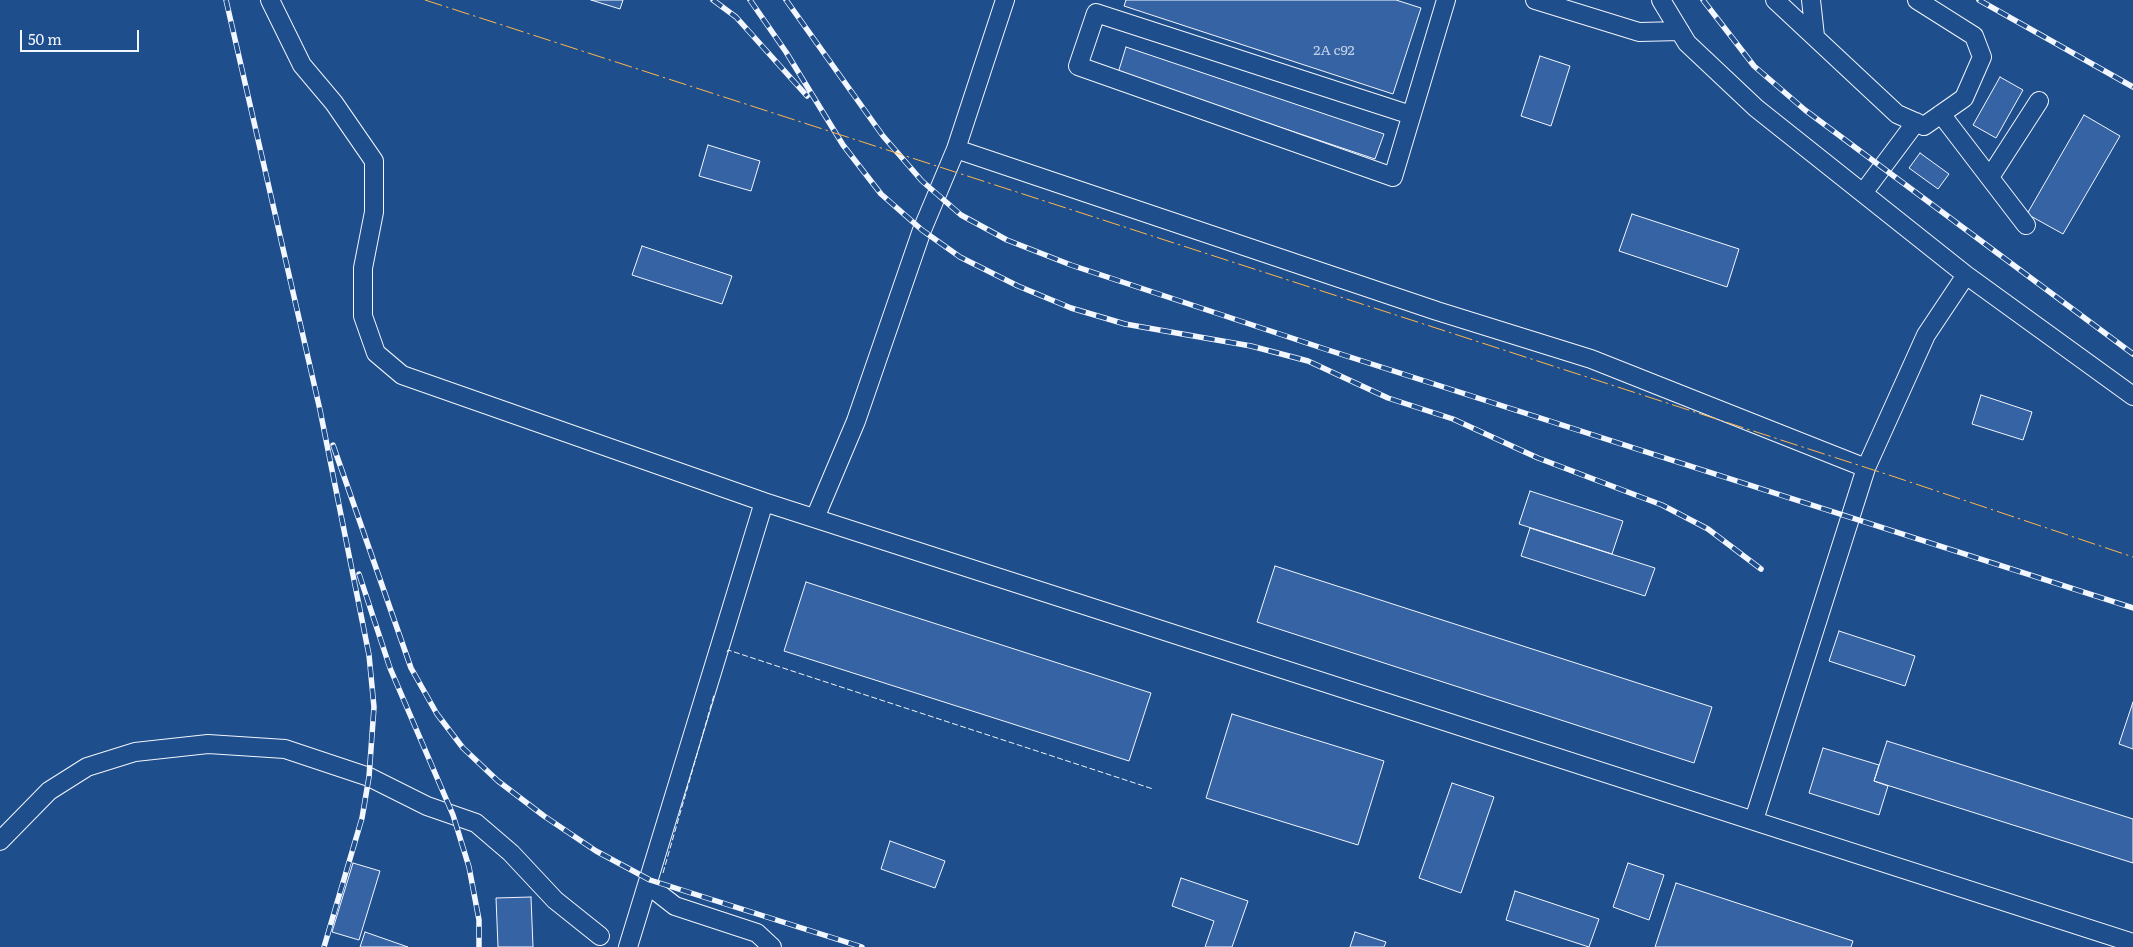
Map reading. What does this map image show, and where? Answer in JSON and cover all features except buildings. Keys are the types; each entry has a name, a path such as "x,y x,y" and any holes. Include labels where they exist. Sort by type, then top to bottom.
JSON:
{"street":[{"path":"270,0 302,65 334,103 374,161 374,212 363,268 363,316 376,353 402,375 764,502 2133,943"},
{"path":"816,518 856,421 922,230 938,197 956,149 1005,0"},
{"path":"1411,115 1096,13 1078,66 1393,178 1446,0"},
{"path":"1535,0 1639,32 1680,31"},
{"path":"1662,0 1687,43 1756,108 1966,275 2133,396"},
{"path":"1775,0 1897,114 1924,126 1964,98 1982,57 1974,36 1917,0"},
{"path":"1811,0 1815,36"},
{"path":"1990,178 2039,101"},
{"path":"1941,114 2026,225"},
{"path":"1863,193 1916,122"},
{"path":"956,149 1437,311 1591,359 1866,468"},
{"path":"1754,820 1866,468 1926,335 1966,275"},
{"path":"628,947 764,502"},
{"path":"0,841 49,791 87,767 135,752 208,744 284,749 369,777 428,806 476,823 511,853 555,900 600,936"},
{"path":"648,885 675,906 757,933 772,947"}],"railway":[{"path":"226,0 320,410 369,655 374,707 369,777 362,818 324,947"},
{"path":"713,0 736,17 807,96"},
{"path":"750,0 786,52 843,145 881,194 922,230 960,257 1018,286 1071,308 1125,324 1251,346 1308,361 1388,398 1453,419 1538,458 1662,505 1708,529 1761,569"},
{"path":"786,0 883,136 922,181 961,215 1007,240 1071,265 1328,350 2133,608"},
{"path":"1703,0 1754,66 1805,110 2133,354"},
{"path":"1979,0 2133,87"},
{"path":"333,445 411,668 437,714 463,748 498,781 544,816 596,851 650,880 862,947"},
{"path":"359,574 390,668 453,815 469,867 479,920 479,947"}],"fence":[{"path":"727,652 728,650 1153,789"},
{"path":"663,873 714,695"}],"power":[{"path":"425,0 1892,476 2133,557"}]}
